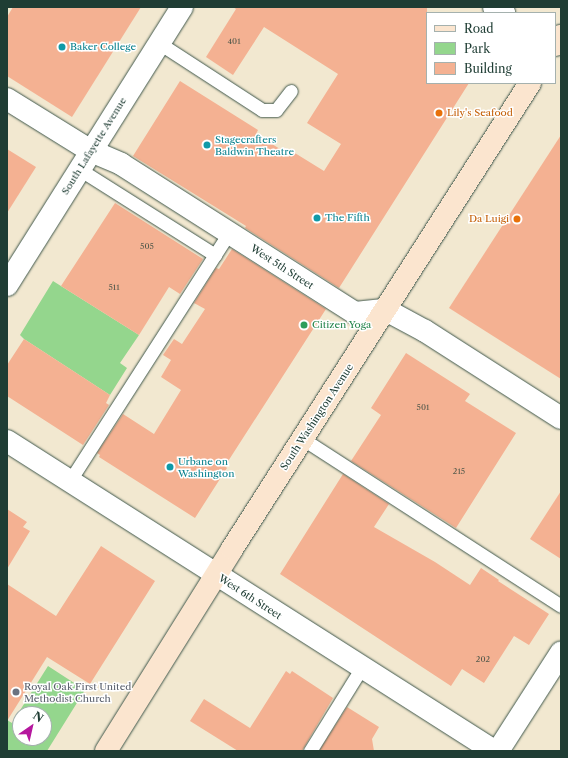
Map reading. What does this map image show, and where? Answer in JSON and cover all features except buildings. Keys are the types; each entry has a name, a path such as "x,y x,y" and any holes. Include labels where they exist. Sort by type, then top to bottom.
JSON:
{"main road":[{"name":"South Washington Avenue","path":"106,751 216,575 529,84"}],"street":[{"name":"South Lafayette Avenue","path":"7,285 182,7"},
{"name":"West 5th Street","path":"7,99 91,151 121,164 355,313 386,310"},
{"path":"386,310 425,331 561,418"},
{"name":"West 6th Street","path":"7,442 494,751"},
{"path":"498,751 561,653"}],"lane":[{"path":"159,43 262,110 276,110 290,91"},
{"path":"79,169 215,255"},
{"path":"69,482 229,233"},
{"path":"303,439 561,606"},
{"path":"310,751 362,667"}],"green space":[{"path":"53,281 139,335 120,363 127,368 110,395 20,335"},
{"path":"48,666 85,690 52,743 52,706 23,706"},
{"path":"7,720 12,723 12,746 50,746 47,751 7,751"}],"place":[{"name":"Baker College","path":"62,47"},
{"name":"Lily's Seafood","path":"439,113"},
{"name":"Stagecrafters Baldwin Theatre","path":"207,145"},
{"name":"The Fifth","path":"317,218"},
{"name":"Da Luigi","path":"517,219"},
{"name":"Citizen Yoga","path":"304,325"},
{"name":"Urbane on Washington","path":"170,467"},
{"name":"Royal Oak First United Methodist Church","path":"16,692"}]}
